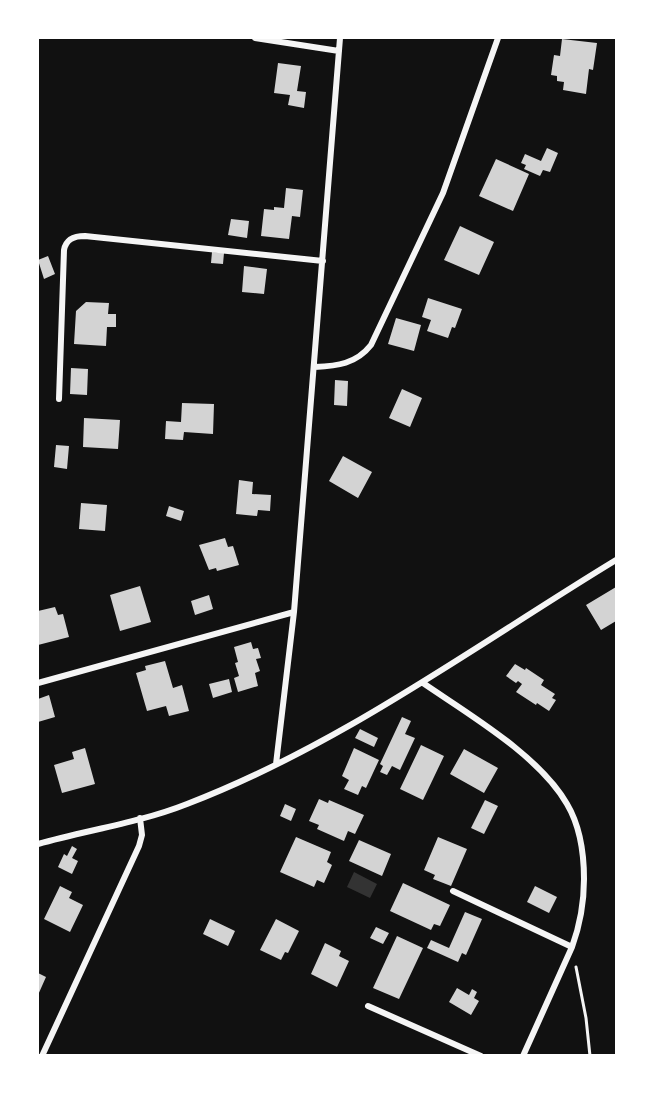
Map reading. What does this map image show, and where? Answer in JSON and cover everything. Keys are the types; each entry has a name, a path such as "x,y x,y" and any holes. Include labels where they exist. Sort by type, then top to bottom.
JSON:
{"street":[{"path":"255,38 339,51"},
{"path":"276,764 294,612 340,38"},
{"path":"315,367 350,362 364,354 371,345 443,193 498,38"},
{"path":"59,399 64,250 71,239 85,236 323,261"},
{"path":"38,844 188,804 276,764 423,683 616,560"},
{"path":"38,683 294,612"},
{"path":"423,683 517,750 544,776 573,815 584,870 582,909 573,947 523,1056"},
{"path":"42,1056 139,846 142,835 140,818"},
{"path":"453,891 573,947"},
{"path":"368,1006 482,1056"}],"path":[{"path":"573,947 586,1018 590,1056"}],"shaded area":[{"path":"354,872 377,884 370,898 347,887"}],"building":[{"path":"562,39 597,43 593,70 589,69 586,94 563,90 564,82 557,81 557,76 551,75 554,55 560,56"},
{"path":"278,63 301,66 297,91 306,92 304,108 288,105 290,95 274,93"},
{"path":"547,148 558,153 550,172 543,170 540,176 524,169 526,165 521,163 525,154 541,161"},
{"path":"496,159 529,174 513,211 479,196"},
{"path":"286,188 303,190 300,217 292,216 289,239 261,236 264,209 284,208"},
{"path":"231,219 249,221 247,238 228,235"},
{"path":"460,226 494,242 479,275 444,260"},
{"path":"212,252 224,253 223,264 211,263"},
{"path":"48,256 55,274 44,279 38,260"},
{"path":"244,266 267,269 264,294 242,292"},
{"path":"428,298 462,309 455,328 452,327 448,338 427,331 431,320 422,317"},
{"path":"86,302 109,303 108,314 116,314 116,327 107,327 106,346 74,344 76,311"},
{"path":"396,318 421,325 414,351 388,344"},
{"path":"71,368 88,369 87,395 70,394"},
{"path":"335,380 348,381 347,406 334,405"},
{"path":"402,389 422,398 410,427 389,418"},
{"path":"182,403 214,404 213,434 184,432 183,440 165,439 166,421 181,422"},
{"path":"84,418 120,420 118,449 83,447"},
{"path":"56,445 69,446 67,469 54,467"},
{"path":"343,456 372,472 358,498 329,481"},
{"path":"239,480 253,482 252,494 271,495 270,511 258,510 257,516 236,514"},
{"path":"81,503 107,505 105,531 79,529"},
{"path":"169,506 184,511 181,521 166,516"},
{"path":"225,538 228,547 233,546 239,565 217,571 216,568 209,570 199,545"},
{"path":"140,586 151,622 120,631 110,595"},
{"path":"616,587 616,621 601,630 586,605"},
{"path":"209,595 213,609 195,615 191,601"},
{"path":"55,607 58,615 63,614 69,637 38,645 38,611"},
{"path":"251,642 253,649 258,648 261,658 256,659 260,671 255,673 258,686 238,692 234,678 239,676 234,647"},
{"path":"165,661 173,688 182,685 189,711 169,716 166,706 147,711 136,673 146,670 145,666"},
{"path":"515,664 525,670 526,668 544,680 541,685 555,694 552,698 556,700 549,711 516,692 522,684 506,676"},
{"path":"229,679 232,692 213,698 209,684"},
{"path":"49,695 55,717 38,722 38,699"},
{"path":"402,717 411,721 405,734 415,738 400,770 392,766 387,775 380,772 383,766 380,764"},
{"path":"360,729 378,738 374,747 355,738"},
{"path":"421,745 444,756 423,800 400,789"},
{"path":"85,748 95,784 62,793 54,765 74,759 72,752"},
{"path":"354,748 379,760 366,788 362,786 358,795 344,789 349,780 342,776"},
{"path":"464,749 498,768 484,793 450,774"},
{"path":"319,799 328,803 329,800 364,815 355,834 348,831 344,841 317,829 319,825 309,821"},
{"path":"485,800 498,806 484,834 471,828"},
{"path":"285,804 296,809 291,821 280,816"},
{"path":"296,837 331,852 327,862 332,865 324,883 317,880 314,887 280,872"},
{"path":"438,837 467,849 451,886 433,879 435,875 424,870"},
{"path":"359,840 391,854 382,876 349,861"},
{"path":"72,846 77,849 72,858 78,861 72,874 58,867 64,854 67,856"},
{"path":"403,883 450,905 440,926 434,924 431,930 390,911"},
{"path":"60,886 72,892 69,898 83,905 70,932 44,919"},
{"path":"535,886 557,897 549,913 527,902"},
{"path":"465,912 482,919 466,955 462,953 458,962 427,948 431,940 449,948"},
{"path":"210,919 235,931 228,946 203,934"},
{"path":"276,919 299,931 288,953 285,952 281,960 260,950"},
{"path":"376,927 389,933 383,944 370,938"},
{"path":"397,936 423,948 399,999 373,988"},
{"path":"325,943 341,951 339,956 349,961 337,987 311,974"},
{"path":"38,973 46,977 38,995"},
{"path":"457,988 469,995 472,989 477,992 474,998 479,1001 471,1015 449,1002"}]}
